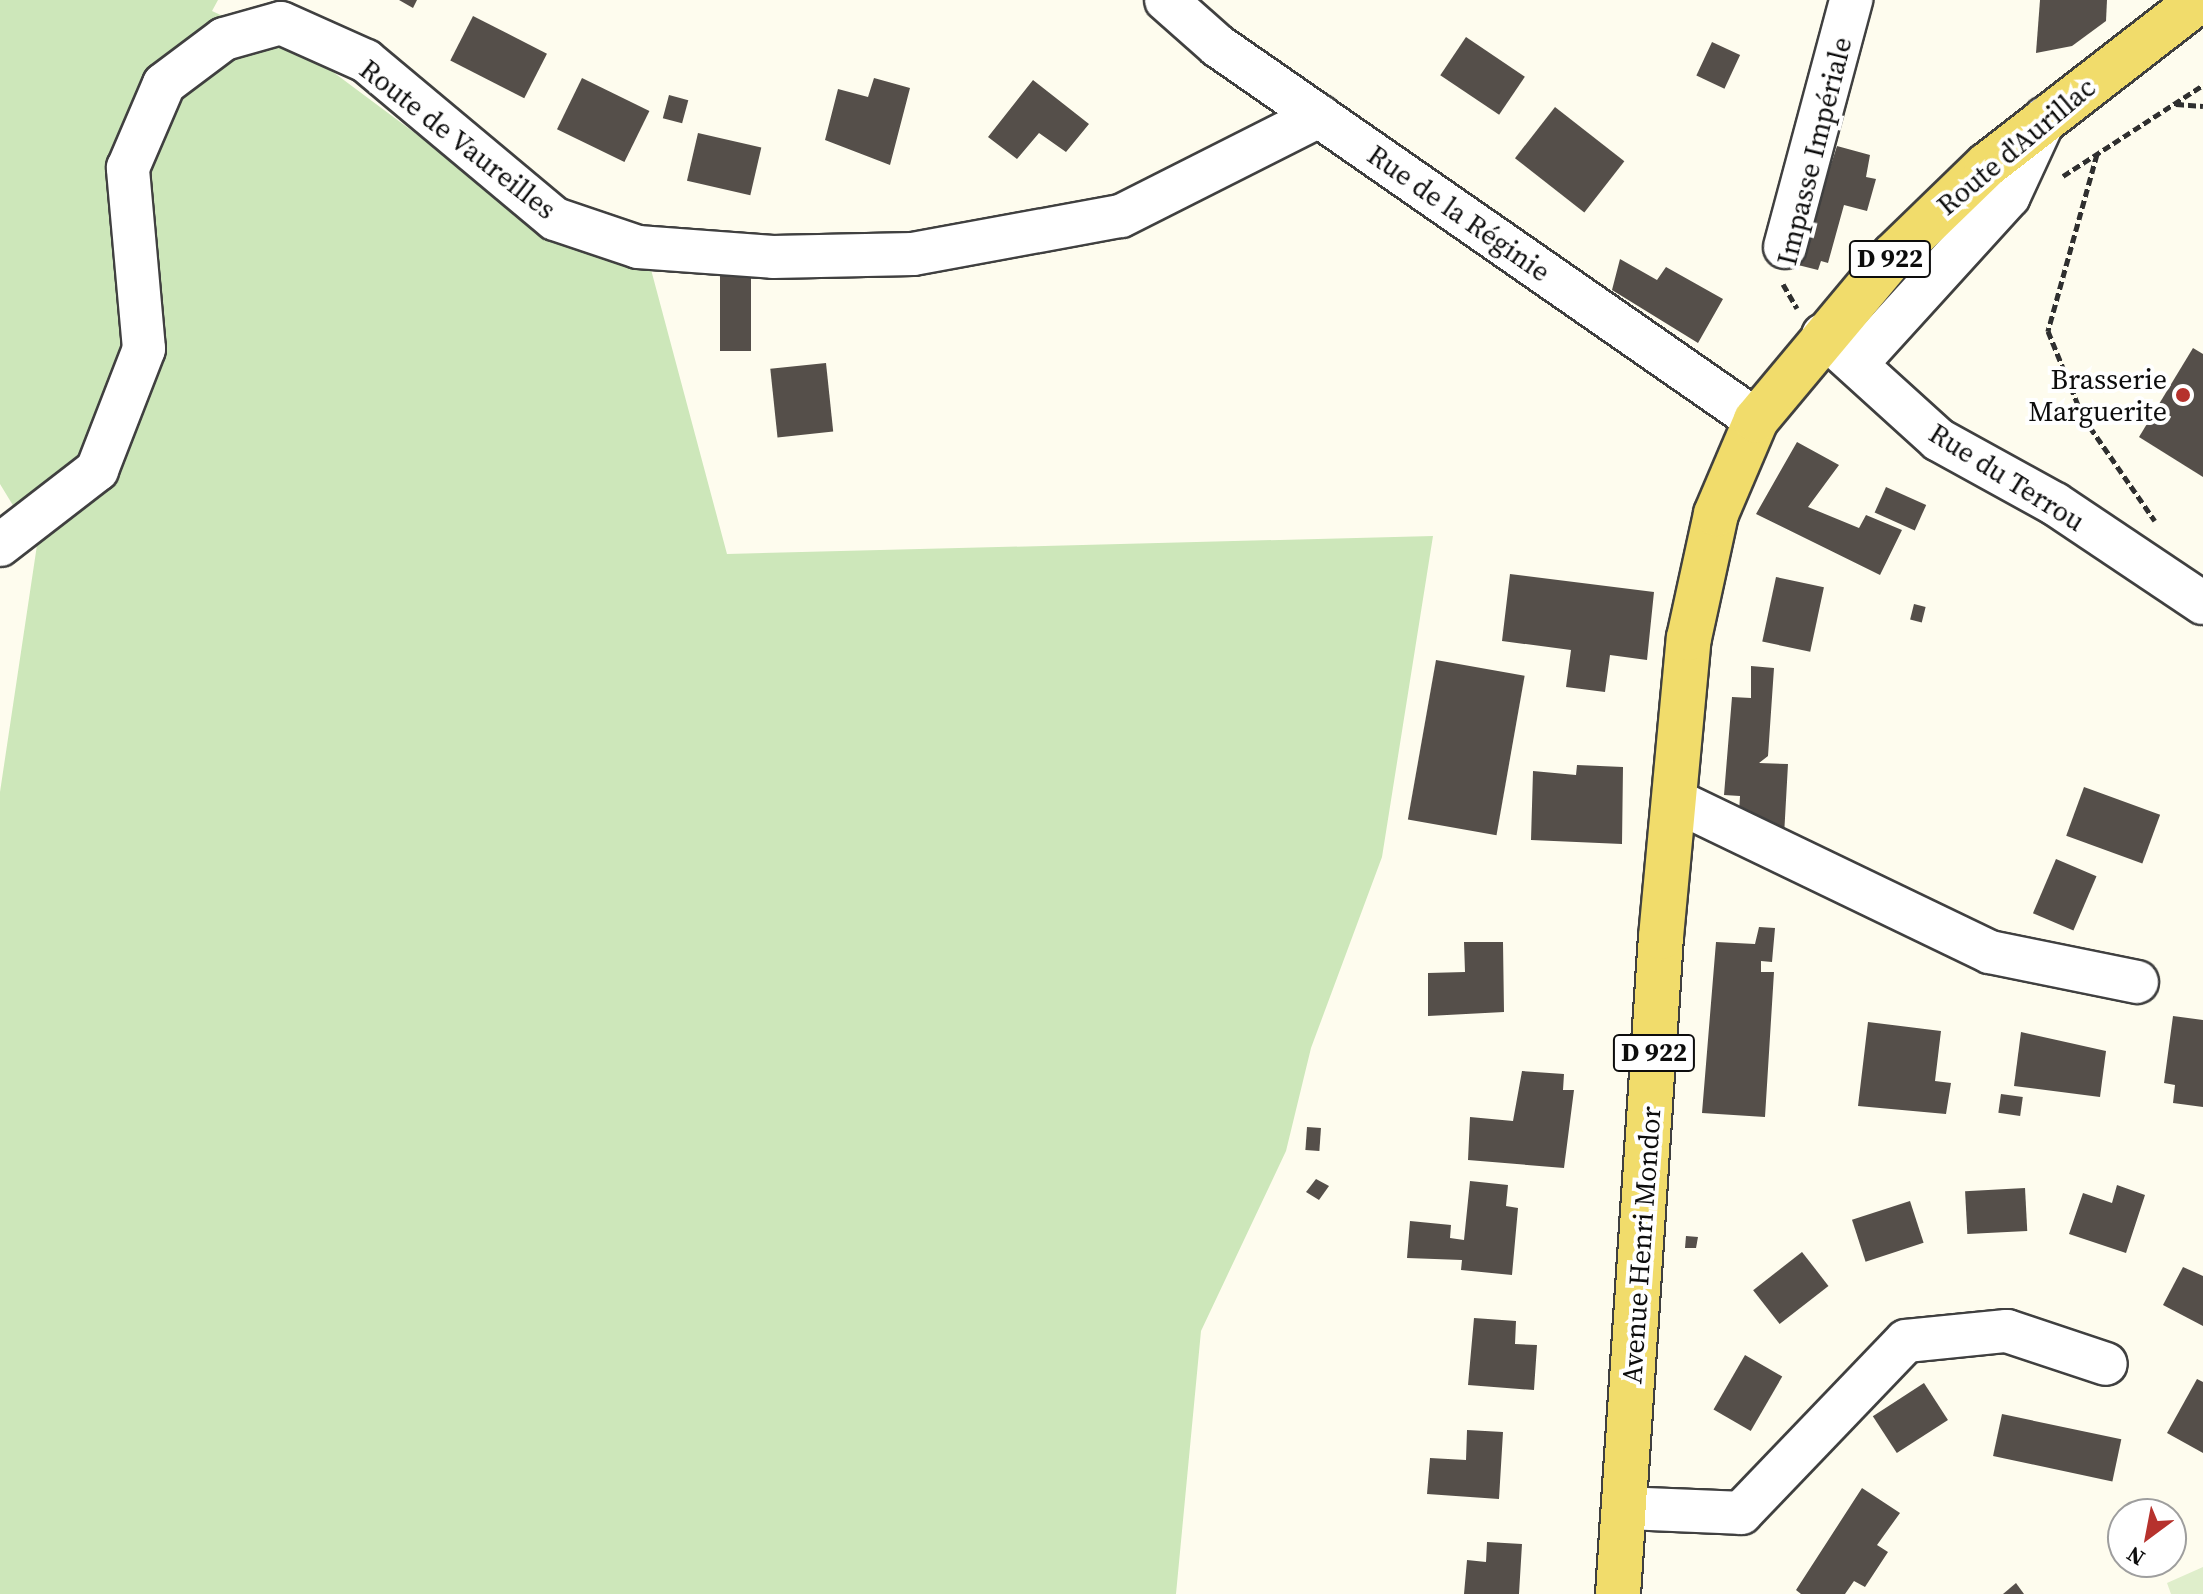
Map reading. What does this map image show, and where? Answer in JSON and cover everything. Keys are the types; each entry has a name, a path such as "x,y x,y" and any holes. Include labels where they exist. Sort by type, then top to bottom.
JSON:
{"main road":[{"name":"Route d'Aurillac","path":"1756,420 1823,335 1947,200 2045,118 2200,0"},
{"name":"Avenue Henri Mondor","path":"1618,1594 1676,801 1703,564 1756,420"}],"street":[{"name":"Rue de la Réginie","path":"1166,0 1319,116 1756,420"},
{"name":"Impasse Impériale","path":"1785,247 1851,0"},
{"name":"Route de Vaureilles","path":"0,545 97,470 144,349 128,168 164,84 224,39 281,23 366,61 555,219 638,247 773,257 913,254 1121,216 1319,116"},
{"path":"1858,362 2009,196 2045,118"},
{"name":"Rue du Terrou","path":"1823,335 1858,362 1939,440 2055,504 2203,603"},
{"path":"1676,801 1990,952 2137,982"},
{"path":"1624,1508 1741,1513 1906,1341 2007,1331 2106,1364"}],"path":[{"path":"2176,104 2203,106"},
{"path":"2097,154 2048,331 2083,417 2160,529"},
{"name":"Impasse Impériale","path":"1785,247 1782,293 1823,335"}],"green space":[{"path":"0,0 218,0 212,11 317,60 542,228 649,262 727,554 1433,536 1382,857 1311,1048 1286,1151 1201,1331 1176,1594 0,1594 0,792 37,545 0,484"},
{"path":"2203,1567 2203,1594 2171,1594 2167,1583 2187,1578 2187,1574"}],"building":[{"path":"399,0 417,0 413,8"},
{"path":"2040,0 2107,0 2106,21 2072,46 2036,53"},
{"path":"473,16 547,54 524,98 450,61"},
{"path":"1466,37 1525,77 1499,115 1440,75"},
{"path":"1712,42 1740,55 1724,89 1696,76"},
{"path":"582,78 649,111 624,162 557,129"},
{"path":"874,78 910,88 890,165 825,140 838,89 868,97"},
{"path":"1033,80 1089,124 1066,152 1039,133 1017,159 988,137"},
{"path":"669,95 688,100 682,123 663,118"},
{"path":"1555,107 1624,161 1584,212 1515,158"},
{"path":"698,133 761,148 750,195 687,181"},
{"path":"1837,146 1870,155 1866,177 1876,179 1867,211 1844,205 1828,263 1821,261 1818,270 1798,265"},
{"path":"1620,259 1657,280 1666,267 1723,299 1698,343 1612,290"},
{"path":"720,269 751,269 751,351 720,351"},
{"name":"Brasserie Marguerite","path":"2193,348 2203,354 2203,477 2139,437"},
{"path":"826,363 833,432 778,437 770,369"},
{"path":"1797,442 1839,465 1808,507 1859,528 1866,515 1902,530 1880,575 1756,514"},
{"path":"1886,487 1926,505 1915,530 1875,513"},
{"path":"1510,574 1654,592 1647,660 1610,655 1605,692 1566,687 1571,650 1502,641"},
{"path":"1776,577 1824,587 1810,652 1762,642"},
{"path":"1914,604 1926,607 1922,622 1910,620"},
{"path":"1436,660 1525,676 1497,835 1408,820"},
{"path":"1751,666 1774,668 1768,756 1759,763 1788,764 1784,836 1739,813 1740,796 1724,795 1732,697 1751,698"},
{"path":"1577,765 1623,767 1622,844 1531,840 1533,771 1576,775"},
{"path":"2084,787 2160,815 2142,864 2066,836"},
{"path":"2056,859 2097,876 2073,931 2033,913"},
{"path":"1759,927 1775,928 1772,962 1761,961 1761,972 1774,972 1765,1117 1702,1113 1716,942 1755,944"},
{"path":"1464,942 1503,942 1504,1012 1428,1016 1428,973 1465,972"},
{"path":"2173,1016 2203,1020 2203,1107 2173,1103 2175,1085 2164,1083"},
{"path":"1868,1022 1941,1031 1935,1081 1951,1083 1946,1114 1858,1106"},
{"path":"2021,1032 2106,1051 2100,1097 2014,1086"},
{"path":"1522,1071 1564,1074 1563,1090 1574,1090 1564,1168 1468,1160 1470,1117 1513,1121"},
{"path":"2001,1094 2023,1097 2020,1116 1998,1113"},
{"path":"1307,1127 1321,1128 1319,1151 1305,1150"},
{"path":"1316,1179 1329,1186 1319,1200 1306,1192"},
{"path":"1470,1181 1508,1185 1506,1206 1518,1208 1512,1275 1461,1270 1462,1260 1407,1258 1410,1221 1451,1225 1450,1238 1464,1240"},
{"path":"2117,1185 2145,1195 2126,1253 2069,1234 2083,1193 2112,1203"},
{"path":"2025,1188 2027,1231 1967,1234 1965,1191"},
{"path":"1910,1201 1924,1243 1866,1262 1852,1220"},
{"path":"1686,1236 1698,1237 1696,1248 1685,1248"},
{"path":"1802,1252 1828,1286 1780,1324 1753,1290"},
{"path":"2183,1267 2203,1276 2203,1326 2163,1305"},
{"path":"1474,1318 1516,1321 1515,1344 1537,1345 1534,1390 1468,1385"},
{"path":"1745,1355 1782,1376 1751,1431 1714,1410"},
{"path":"2197,1379 2203,1382 2203,1453 2167,1433"},
{"path":"1924,1383 1948,1420 1897,1453 1873,1416"},
{"path":"2002,1414 2121,1439 2112,1481 1993,1456"},
{"path":"1467,1430 1503,1432 1499,1499 1427,1494 1430,1458 1466,1460"},
{"path":"1862,1488 1900,1513 1877,1545 1888,1552 1865,1587 1854,1581 1845,1594 1801,1594 1796,1590"},
{"path":"1487,1542 1522,1544 1519,1594 1464,1594 1467,1560 1486,1562"},
{"path":"2016,1583 2024,1594 2003,1594"}],"place":[{"name":"Brasserie Marguerite","path":"2183,395"}]}
